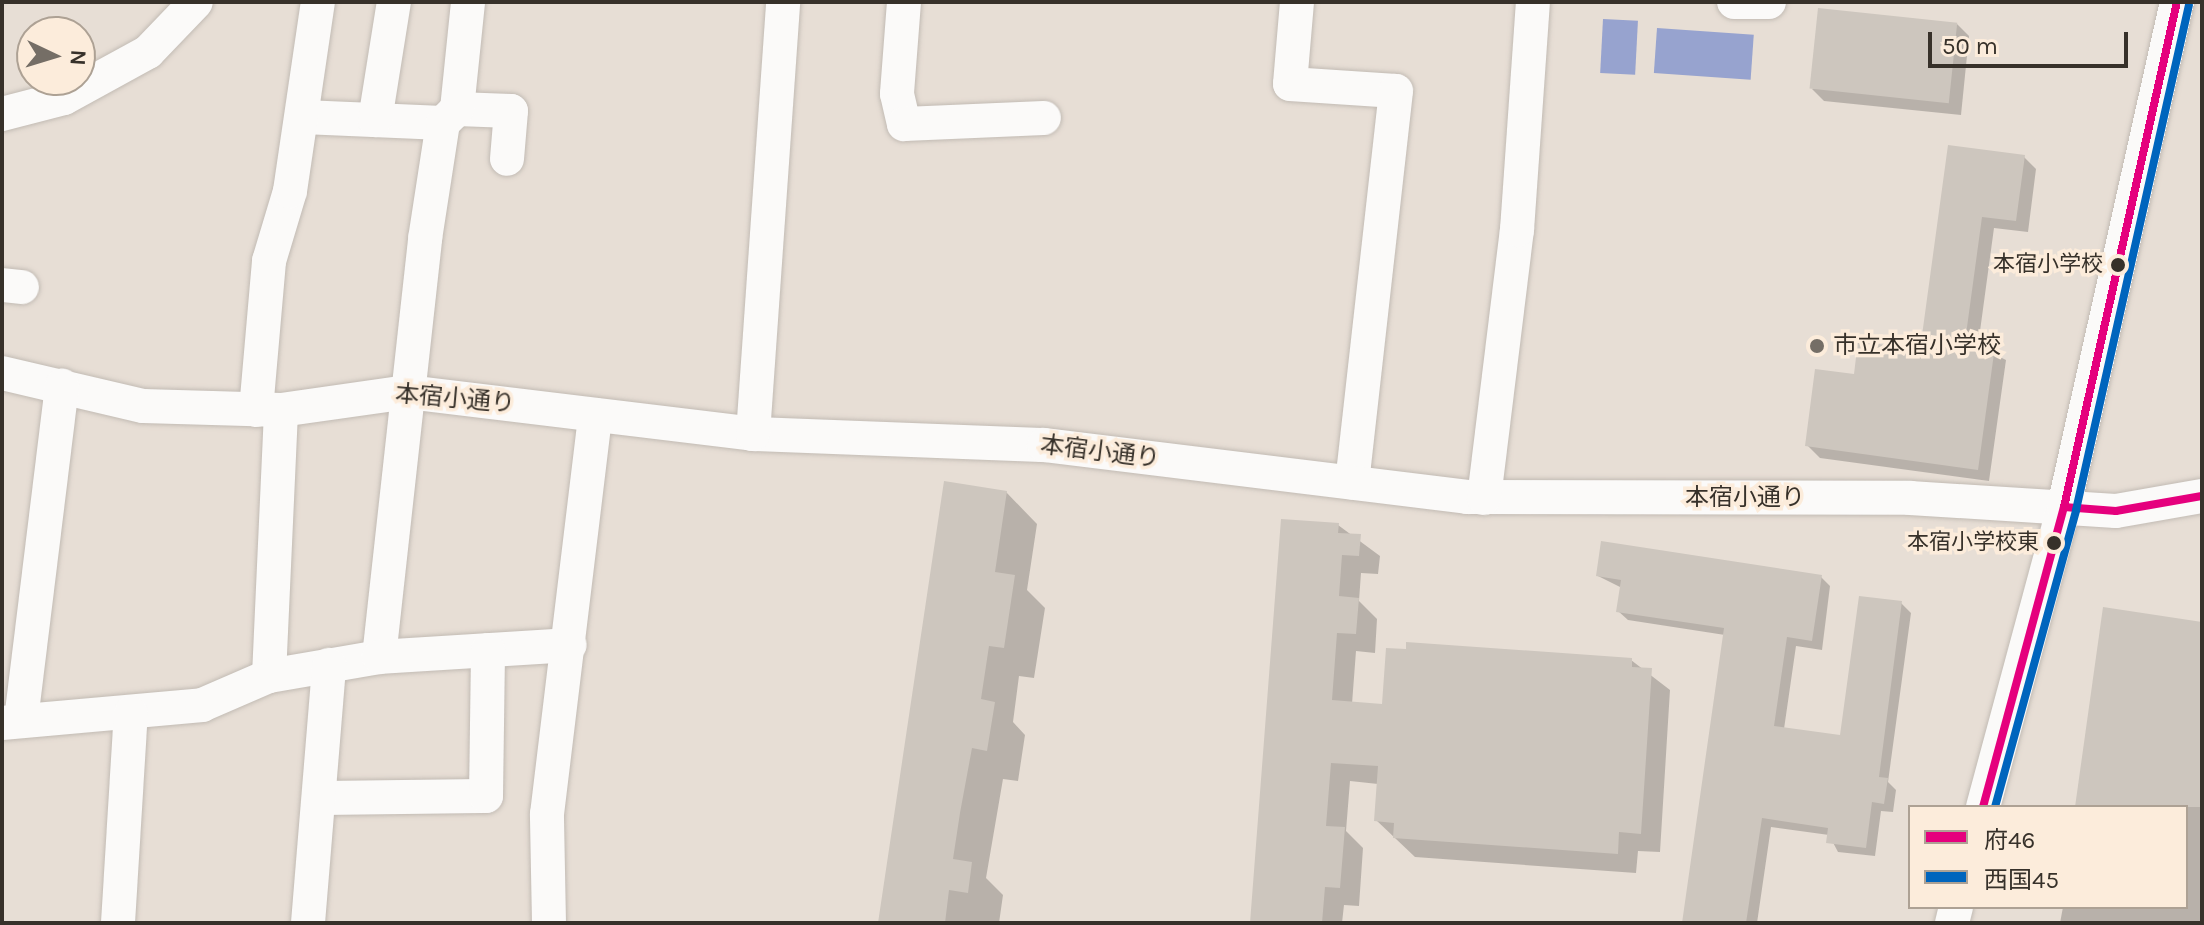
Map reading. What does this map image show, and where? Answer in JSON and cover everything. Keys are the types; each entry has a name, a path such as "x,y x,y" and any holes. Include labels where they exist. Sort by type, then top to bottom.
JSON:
{"street":[{"path":"2,114 64,98 148,52 196,2"},
{"path":"269,676 269,261 303,117 318,2"},
{"path":"375,120 394,2"},
{"path":"379,657 407,392 468,2"},
{"path":"753,434 783,2"},
{"path":"904,2 897,94 904,124 1044,118"},
{"path":"1297,2 1290,84 1396,91 1352,483"},
{"path":"1484,498 1517,230 1533,2"},
{"path":"1734,2 1769,2"},
{"path":"1984,805 2064,507 2177,2"},
{"path":"303,117 375,120 511,111 507,159"},
{"name":"本宿小通り","path":"2,373 143,406 269,410 407,392 753,434 1044,445 1484,498 1910,498 2116,511 2202,496"},
{"path":"62,385 12,722 202,705 269,676 379,657 570,645"},
{"path":"549,923 547,814 570,645 595,415"},
{"path":"320,798 486,796 488,650"},
{"path":"308,923 329,665"},
{"path":"118,923 131,713"}],"water":[{"path":"1603,19 1638,21 1635,75 1600,73"},
{"path":"1657,28 1754,35 1751,80 1654,73"}],"building":[{"path":"1818,8 1957,23 1949,103 1810,89"},
{"path":"1948,145 2025,155 2016,221 1982,217 1965,342 1995,346 1978,470 1805,446 1815,369 1854,374 1858,341 1920,350"},
{"path":"944,481 1007,491 995,572 1015,575 1004,648 989,646 981,699 995,702 987,751 972,748 953,859 972,862 968,893 949,890 945,923 878,923"},
{"path":"1281,519 1339,523 1338,533 1361,534 1359,556 1342,555 1339,596 1359,598 1356,634 1337,633 1332,700 1382,704 1386,648 1406,649 1406,642 1632,658 1632,667 1652,668 1641,834 1619,832 1618,854 1393,838 1394,823 1374,821 1378,766 1331,763 1326,826 1345,827 1340,888 1325,887 1322,923 1250,923"},
{"path":"1601,541 1822,575 1812,641 1787,637 1774,726 1840,735 1859,596 1902,601 1879,777 1888,778 1884,804 1872,802 1866,848 1826,843 1828,828 1762,818 1746,923 1682,923 1724,628 1616,612 1621,580 1596,576"},
{"path":"2103,607 2202,622 2202,807 2075,805"}],"transit line":[{"name":"府46","path":"1984,805 2064,507 2177,2"},
{"name":"西国45","path":"1996,805 2076,510 2189,5"},
{"name":"府46","path":"2064,507 2116,511 2202,496"}],"place":[{"name":"本宿小学校","path":"2118,265"},
{"name":"市立本宿小学校","path":"1817,346"},
{"name":"本宿小学校東","path":"2054,543"}]}
